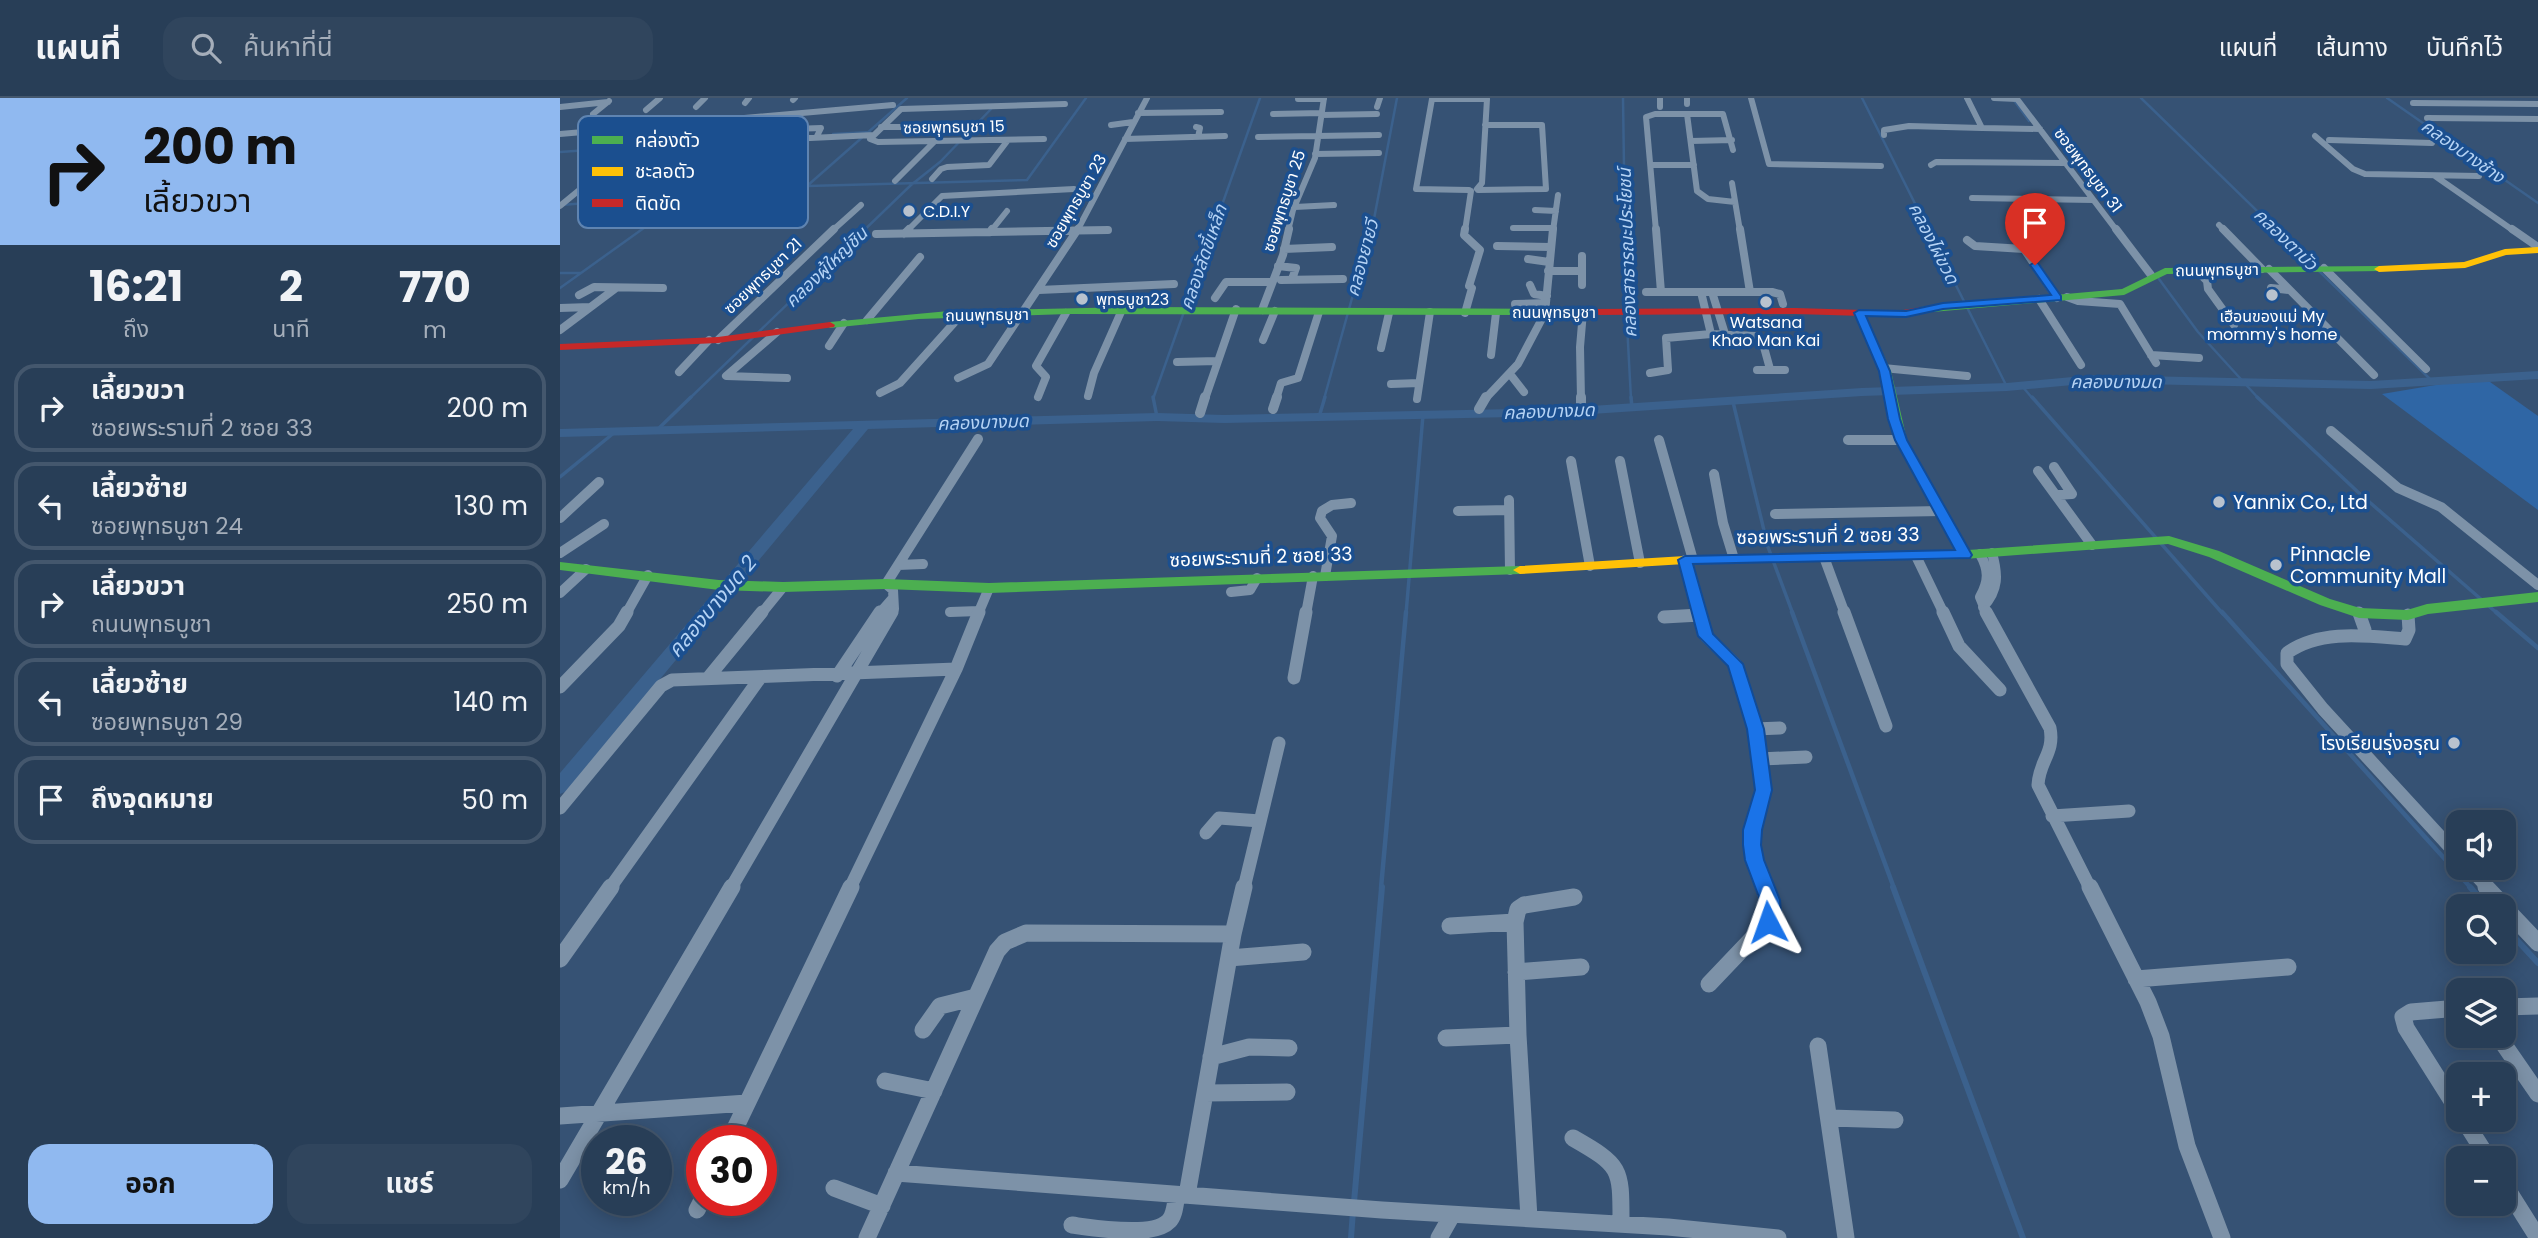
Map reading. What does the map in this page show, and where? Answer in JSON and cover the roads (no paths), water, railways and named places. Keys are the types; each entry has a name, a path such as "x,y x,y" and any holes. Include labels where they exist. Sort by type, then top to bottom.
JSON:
{"main road":[{"name":"ถนนพุทธบูชา","path":"560,347 713,340 867,320 962,314 1169,310 1213,303 1236,310 1319,312 1496,313 1546,304 1583,312 1906,314 1943,306 2124,292 2141,286 2151,275 2158,272 2455,267 2505,251 2538,249"},
{"path":"1859,313 1884,370 1901,440 1941,511 1979,554"},
{"name":"ซอยพระรามที่ 2 ซอย 33","path":"560,566 719,585 890,591 1510,570 1689,560 1979,554 2169,540 2214,554 2326,602 2359,613 2408,615 2427,609 2538,597"}],"street":[{"path":"646,110 660,98"},
{"path":"696,107 705,98"},
{"name":"ซอยพุทธบูชา 23","path":"958,378 988,364 1023,314 1077,230 1147,98"},
{"path":"1284,122 1377,110 1380,98"},
{"path":"1660,98 1660,107"},
{"path":"1751,98 1769,164 1881,166"},
{"path":"1968,98 1982,128"},
{"name":"ซอยพุทธบูชา 31","path":"1994,98 2015,99 2151,275"},
{"path":"1298,99 1324,99"},
{"name":"ซอยพุทธบูชา 25","path":"1263,340 1278,266 1295,207 1315,154 1324,99"},
{"path":"1465,313 1489,248 1471,235 1474,190 1482,183 1486,99 1432,99 1416,189 1474,190 1546,190 1542,125 1485,125"},
{"path":"560,107 610,100"},
{"path":"593,114 610,100"},
{"path":"2413,103 2538,104"},
{"name":"ซอยพุทธบูชา 15","path":"1044,139 878,142 870,139 901,109 1065,104"},
{"path":"753,116 893,105"},
{"path":"1111,125 1136,117 1221,112"},
{"path":"1273,114 1321,116"},
{"path":"1661,292 1646,117 1655,114 1725,116 1734,150"},
{"path":"1687,114 1697,191 1702,197 1713,201 1735,202"},
{"path":"1136,117 1171,116 1152,119"},
{"path":"2427,118 2538,119"},
{"path":"1884,135 1884,130 1909,126 2040,129"},
{"path":"881,127 908,127"},
{"path":"1196,127 1200,128 1198,137"},
{"path":"808,128 819,128 817,136"},
{"path":"1126,138 1162,132"},
{"path":"560,134 578,133"},
{"name":"ซอยพุทธบูชา 15","path":"808,137 874,135"},
{"path":"1258,137 1379,135"},
{"path":"1126,138 1225,136"},
{"path":"2315,136 2359,172 2479,176"},
{"path":"932,179 941,169 947,167 989,165 1009,140"},
{"path":"1691,141 1731,140"},
{"path":"2329,140 2432,143"},
{"path":"895,181 934,142"},
{"path":"1315,154 1379,153"},
{"path":"1931,165 1936,162 2066,163"},
{"path":"1651,165 1694,165"},
{"path":"2435,175 2538,249"},
{"path":"1732,183 1750,292"},
{"path":"904,234 942,196 1074,189"},
{"name":"ซอยพุทธบูชา 15","path":"562,205 578,192"},
{"path":"1479,409 1482,402 1510,374 1533,340 1546,304 1550,247 1558,195"},
{"path":"1972,198 2093,200"},
{"name":"ซอยพุทธบูชา 21","path":"679,372 861,205"},
{"path":"1295,207 1334,205"},
{"path":"1535,210 1556,211"},
{"path":"990,232 1007,211"},
{"path":"2219,225 2290,290 2374,375"},
{"path":"1513,228 1554,229"},
{"path":"876,234 1108,230"},
{"path":"1967,240 1975,246 2024,249 2062,298 2120,304 2154,359 2199,358"},
{"path":"1497,246 1550,247"},
{"path":"1284,249 1332,247"},
{"path":"1582,256 1582,285"},
{"path":"867,320 919,257"},
{"path":"1528,259 1549,267 1582,271"},
{"path":"1278,266 1296,268 1293,279"},
{"path":"2317,268 2426,369"},
{"path":"2196,270 2207,281 2208,289 2234,325"},
{"path":"1213,303 1226,282 1343,279"},
{"path":"1039,290 1174,284"},
{"path":"1530,285 1534,294 1546,304"},
{"path":"579,295 591,287 663,288"},
{"path":"560,330 616,288"},
{"path":"2271,288 2290,290"},
{"path":"1646,292 1777,293 1783,304"},
{"path":"1701,292 1725,334"},
{"path":"1711,334 1712,292"},
{"path":"2039,299 2081,365"},
{"path":"1515,304 1546,304"},
{"path":"560,307 590,307"},
{"path":"1200,413 1236,310"},
{"path":"1088,396 1094,373 1121,312"},
{"path":"1273,409 1282,383 1298,378 1319,312"},
{"path":"1416,399 1430,312"},
{"path":"1581,404 1580,347 1583,312"},
{"path":"1038,397 1046,377 1036,366 1066,313"},
{"path":"1381,348 1389,313"},
{"path":"1491,355 1496,313"},
{"path":"880,393 900,383 962,314"},
{"path":"560,316 579,316"},
{"path":"829,346 844,323"},
{"path":"1056,331 1069,331"},
{"path":"771,333 726,376 787,378"},
{"path":"1650,373 1668,370 1666,338 1711,334 1751,334 1760,338 1770,369"},
{"path":"1177,362 1217,361"},
{"path":"1757,370 1785,370"},
{"path":"1884,370 1967,376"},
{"path":"1510,374 1524,392"},
{"path":"1391,384 1419,383"},
{"path":"2331,431 2398,488 2441,507 2538,585"},
{"path":"836,676 882,610 898,565 978,439"},
{"path":"1659,440 1706,636 1735,664 1739,672 1755,729 1763,790 1752,830 1752,845 1771,912 1768,922 1709,984"},
{"path":"1848,440 1901,440"},
{"path":"1571,461 1590,566"},
{"path":"1620,461 1640,563"},
{"path":"2054,467 2072,494 2056,495"},
{"path":"2038,471 2092,545"},
{"path":"1714,474 1723,523 1734,559"},
{"path":"560,518 599,482"},
{"path":"1294,678 1319,576 1332,536 1320,518 1322,511 1332,505 1352,503"},
{"path":"1458,511 1509,505 1510,570"},
{"path":"1775,514 1941,511"},
{"path":"560,553 604,524"},
{"path":"1979,554 1998,582 1992,600 1983,607 2050,728 2053,748 2038,771 2038,785 2136,979 2161,1036 2187,1146 2222,1238"},
{"path":"1916,556 1959,646 2000,690"},
{"path":"1824,557 1886,726"},
{"path":"898,565 923,564"},
{"path":"560,593 586,569"},
{"path":"560,687 619,626 648,575"},
{"path":"1231,592 1250,590 1257,578"},
{"path":"707,679 783,587"},
{"path":"737,1125 956,669 989,589"},
{"path":"560,1180 894,609 890,591"},
{"path":"950,611 979,611"},
{"path":"2359,613 2364,623 2364,636"},
{"path":"1664,617 1700,615"},
{"path":"2408,615 2409,629 2405,639 2364,636 2300,643 2287,653 2287,664 2323,709 2446,843"},
{"path":"560,808 661,686 672,680 836,676 956,669"},
{"path":"560,959 760,678"},
{"path":"1755,729 1780,728"},
{"path":"1072,1225 1146,1235 1160,1230 1171,1219 1182,1195 1205,1093 1233,934 1279,743"},
{"path":"1760,759 1806,757"},
{"path":"2052,816 2129,811"},
{"path":"1206,833 1219,818 1260,821"},
{"path":"2480,880 2492,894"},
{"path":"1529,1217 1518,1035 1515,922 1518,909 1524,905 1574,897"},
{"path":"2516,920 2538,943"},
{"path":"1450,926 1515,922"},
{"path":"867,1238 997,951 1005,942 1026,933 1233,934"},
{"path":"1229,958 1303,952"},
{"path":"1516,972 1581,967"},
{"path":"2136,979 2288,967"},
{"path":"923,1030 940,1006 976,997"},
{"path":"2516,1007 2538,1006"},
{"path":"2446,1009 2411,1012 2403,1017 2406,1028 2446,1091"},
{"path":"1446,1038 1518,1035"},
{"path":"1818,1046 1846,1238"},
{"path":"1211,1057 1249,1047 1289,1048"},
{"path":"2506,1048 2538,1094"},
{"path":"885,1081 934,1091"},
{"path":"1205,1093 1287,1092"},
{"path":"560,1116 747,1103"},
{"path":"1830,1118 1895,1121"},
{"path":"1573,1138 1617,1165 1621,1175 1621,1224"},
{"path":"896,1173 1382,1210 1621,1224 1669,1233 1778,1238"},
{"path":"834,1188 881,1206"},
{"path":"2516,1203 2538,1238"},
{"path":"1440,1238 1452,1214"}],"waterway":[{"path":"868,132 907,98"},
{"path":"913,183 1027,180 1086,98"},
{"name":"คลองลัดขี้เหล็ก","path":"1153,398 1260,98"},
{"name":"คลองยายวี","path":"1324,399 1374,219 1397,98"},
{"name":"คลองสาธารณะประโยชน์","path":"1623,98 1626,305 1631,399"},
{"name":"คลองไผ่ขวด","path":"1862,98 2007,387"},
{"name":"คลองตาบัว","path":"2141,98 2430,379"},
{"name":"คลองบางช้าง","path":"2387,98 2538,203"},
{"path":"2013,99 2029,121"},
{"name":"คลองผู้ใหญ่ชิน","path":"913,183 940,162 993,107"},
{"path":"808,185 868,132"},
{"path":"833,134 868,132"},
{"path":"560,152 578,151"},
{"name":"คลองผู้ใหญ่ชิน","path":"689,399 913,183"},
{"path":"808,186 913,183"},
{"path":"561,205 578,204"},
{"path":"560,288 644,228"},
{"path":"560,273 580,273"},
{"path":"2159,279 2198,332 2258,398"},
{"name":"คลองบางมด","path":"560,433 1157,417 1224,419 1561,412 1862,392 2007,387 2094,379 2371,385 2538,375"},
{"path":"2022,386 2033,399"},
{"name":"คลองผู้ใหญ่ชิน","path":"656,431 691,397"},
{"name":"คลองยายวี","path":"1319,417 1325,397"},
{"name":"คลองสาธารณะประโยชน์","path":"1631,397 1632,408"},
{"path":"2032,397 2223,614"},
{"name":"คลองลัดขี้เหล็ก","path":"1153,398 1157,417"},
{"path":"2258,398 2359,493 2498,614"},
{"path":"1733,402 1768,547 1793,614"},
{"path":"1406,614 1423,415"},
{"name":"คลองบางมด 2","path":"560,786 863,426"},
{"path":"560,477 615,432"},
{"path":"1381,888 1406,612"},
{"path":"1792,612 1894,888"},
{"path":"2222,612 2471,888"},
{"path":"2496,612 2538,648"},
{"path":"1354,1202 1382,887"},
{"path":"1893,887 2023,1238"},
{"path":"2470,887 2476,894"},
{"path":"2516,939 2538,963"},
{"path":"1351,1238 1353,1211"}],"place":[{"name":"C.D.I.Y","path":"909,211"},
{"name":"เฮือนของแม่ My mommy's home","path":"2272,295"},
{"name":"พุทธบูชา23","path":"1082,299"},
{"name":"Watsana Khao Man Kai","path":"1766,302"},
{"name":"Yannix Co., Ltd","path":"2219,502"},
{"name":"Pinnacle Community Mall","path":"2276,565"},
{"name":"โรงเรียนรุ่งอรุณ","path":"2454,743"}]}
